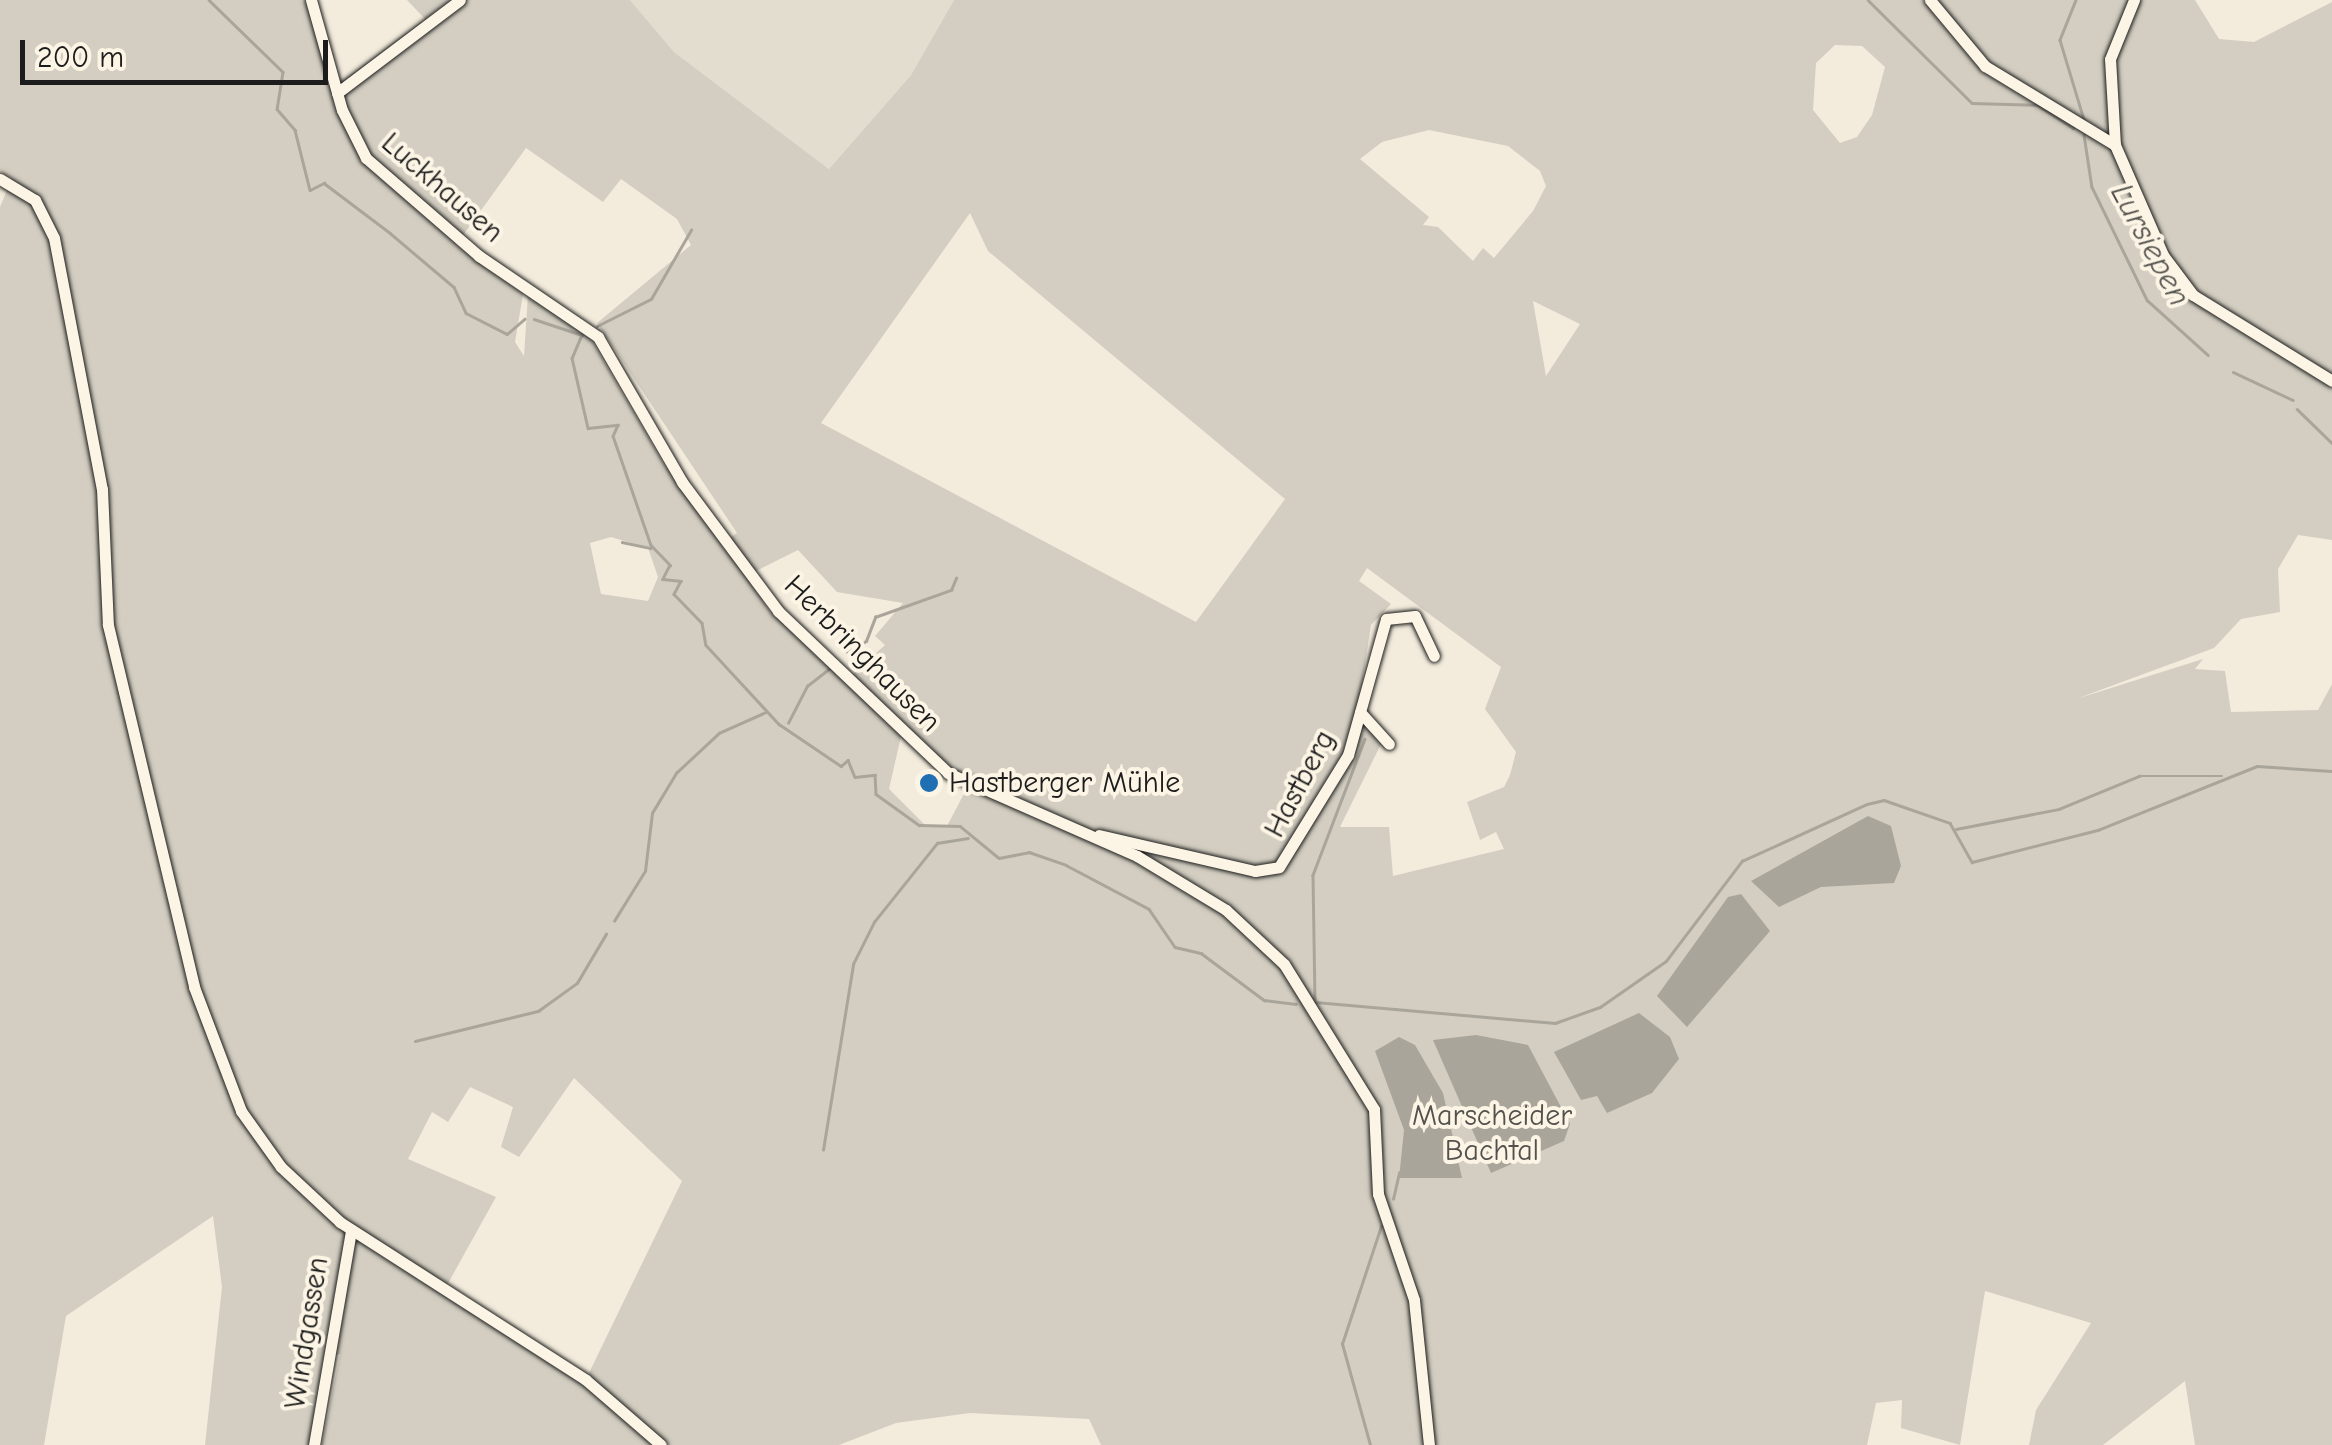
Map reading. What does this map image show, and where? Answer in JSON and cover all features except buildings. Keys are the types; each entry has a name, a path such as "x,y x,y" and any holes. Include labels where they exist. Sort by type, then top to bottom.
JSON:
{"street":[{"name":"Luckhausen","path":"311,0 337,93 375,168 479,256 589,328 613,362"},
{"path":"337,93 460,0"},
{"path":"1930,0 1985,66 2115,145"},
{"path":"2134,0 2110,59 2115,145 2158,246 2194,295 2332,380"},
{"path":"0,178 40,206 65,283 102,488 108,625 194,987 240,1111 281,1167 351,1230 594,1386 661,1445"},
{"name":"Herbringhausen","path":"613,362 682,482 778,611 948,772 1100,835 1266,943 1358,1074 1377,1123 1378,1194 1414,1300 1429,1445"},
{"name":"Hastberg","path":"1100,835 1255,871 1279,867 1345,762 1391,614 1418,620 1434,656"},
{"name":"Hastberg","path":"1360,712 1389,744"},
{"name":"Windgassen","path":"314,1445 351,1230"}],"shaded area":[{"path":"630,0 954,0 911,75 829,169 674,52"},
{"path":"1868,816 1891,826 1901,866 1894,883 1821,887 1779,907 1751,881"},
{"path":"1741,894 1770,931 1687,1027 1657,996 1728,897"},
{"path":"1639,1013 1670,1037 1679,1059 1652,1093 1607,1113 1597,1096 1581,1100 1554,1052"},
{"path":"1476,1035 1528,1045 1570,1124 1564,1141 1491,1173 1433,1040"},
{"path":"1399,1037 1415,1045 1443,1093 1462,1178 1399,1178 1404,1130 1375,1051"}],"green space":[{"name":"Marscheider Bachtal","path":"0,0 315,0 341,82 425,19 407,0 630,0 674,52 829,169 911,75 954,0 2195,0 2219,39 2254,42 2332,2 2332,540 2298,535 2278,569 2280,612 2241,619 2214,648 2076,699 2203,659 2195,669 2225,671 2231,712 2318,710 2332,684 2332,1445 2195,1445 2185,1381 2103,1445 2029,1445 2036,1410 2091,1323 1985,1291 1960,1445 1901,1428 1902,1400 1876,1403 1867,1445 1101,1445 1089,1419 970,1413 896,1423 839,1445 322,1445 340,1354 325,1356 310,1445 205,1445 222,1287 213,1216 66,1316 44,1445 0,1445 0,207 12,178 0,172","holes":["1835,45 1862,46 1885,67 1872,115 1857,137 1840,143 1813,110 1816,63","1429,130 1508,146 1540,171 1546,186 1533,211 1494,258 1483,248 1473,261 1438,227 1423,225 1429,217 1360,159 1382,142","526,148 603,202 621,179 677,219 691,245 597,323 737,533 724,542 663,463 586,331 528,295 524,356 515,342 523,294 456,245","970,213 988,251 1285,499 1196,622 821,423","1533,301 1580,324 1546,376","611,537 648,548 658,577 648,601 601,594 590,543","798,550 837,592 903,603 875,636 885,645 848,679 770,612 746,576","1367,568 1501,667 1485,709 1516,752 1504,787 1467,802 1480,840 1496,832 1504,849 1393,876 1389,827 1340,827 1382,742 1359,703 1371,625 1391,604 1359,581","902,732 968,786 947,826 925,825 889,789","574,1078 682,1181 588,1375 446,1287 496,1197 408,1159 432,1112 448,1122 470,1087 513,1107 501,1147 519,1157"]}],"waterway":[{"path":"209,0 283,72 277,109 295,130 310,190 324,183 390,233 454,287 466,313 507,334 524,319"},
{"name":"Lursiepen","path":"1868,0 1972,103 2038,105 2073,128"},
{"path":"2076,0 2060,40 2085,123"},
{"name":"Lursiepen","path":"2084,135 2092,187 2147,300 2208,355"},
{"path":"597,326 651,299 691,230"},
{"path":"534,319 582,335 572,358 588,428 618,425 613,436 651,545 670,565 663,579 681,581 674,594 702,623 706,645 779,724 841,766 848,760 855,777 875,775 876,794 919,825 960,826 999,858 1029,852 1066,865 1149,909 1175,947 1201,953 1264,1000 1296,1004"},
{"name":"Lursiepen","path":"2233,372 2293,400"},
{"name":"Lursiepen","path":"2297,409 2332,443"},
{"path":"622,542 650,548"},
{"path":"847,652 866,641 875,617 951,590 956,578"},
{"path":"788,723 807,686 833,666"},
{"path":"614,921 645,871 652,813 676,773 719,733 766,712"},
{"path":"1365,739 1313,875 1315,1002 1555,1023 1600,1007 1666,961 1742,861 1867,804 1884,800 1950,823 1972,862 2098,830 2257,766 2332,771"},
{"path":"1956,829 2059,809 2139,776 2222,776"},
{"path":"823,1150 853,964 874,922 937,843 968,838"},
{"path":"415,1041 538,1011 577,983 606,934"},
{"path":"1393,1199 1399,1173"},
{"path":"1370,1445 1342,1344 1381,1226"}],"place":[{"name":"Hastberger Mühle","path":"929,783"}]}
